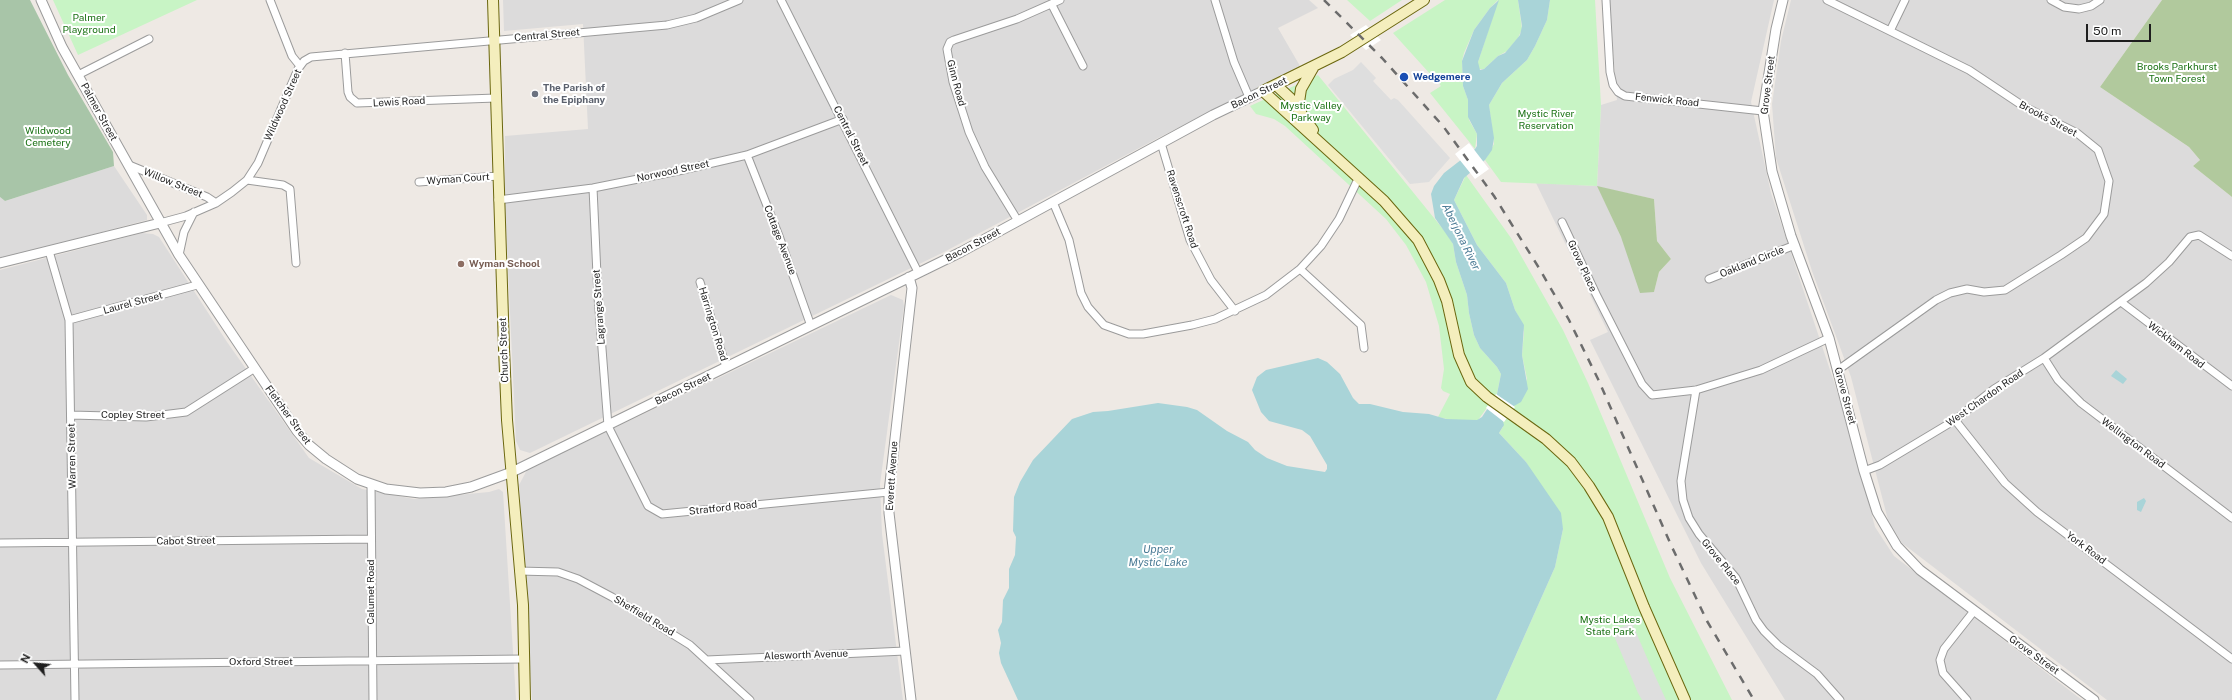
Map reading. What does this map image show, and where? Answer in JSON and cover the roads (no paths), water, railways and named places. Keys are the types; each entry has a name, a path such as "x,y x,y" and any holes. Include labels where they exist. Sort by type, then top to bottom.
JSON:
{"main road":[{"name":"Church Street","path":"493,0 498,200 507,420 523,605 525,700"},
{"name":"Bacon Street","path":"1264,90 1360,42 1424,0"},
{"path":"1302,114 1299,102 1301,89 1308,75 1316,65"},
{"path":"1276,85 1285,92 1321,141"},
{"path":"1264,90 1321,141 1400,217 1430,259 1447,302 1455,343 1463,368 1471,382 1492,400 1541,435 1561,452 1596,496 1608,517 1644,607 1685,700"}],"street":[{"name":"Palmer Street","path":"40,0 78,75 160,223"},
{"path":"270,0 292,56 300,66"},
{"name":"Central Street","path":"494,40 667,25 696,18 739,0"},
{"name":"Central Street","path":"782,0 843,119 918,272"},
{"name":"Ginn Road","path":"1018,221 985,167 970,132 953,82 947,49 950,42 954,40 1052,5 1060,0"},
{"path":"1215,0 1234,62 1249,97"},
{"name":"Fenwick Road","path":"1606,0 1610,72 1612,85 1618,92 1626,96 1764,111"},
{"name":"Grove Street","path":"1782,0 1776,29 1764,111 1772,171 1794,245 1829,338 1864,471 1877,512 1897,546 1920,570 2094,700"},
{"name":"Brooks Street","path":"1827,0 1969,70 2022,106 2077,133 2098,150 2102,157 2109,181 2108,200 2104,214 2086,238 2022,281 2005,290 1984,292 1966,289 1950,293 1936,300 1838,370"},
{"path":"1890,31 1905,0"},
{"path":"2051,0 2064,7 2079,9 2091,6 2100,0"},
{"path":"1052,5 1083,66"},
{"path":"78,75 149,39"},
{"name":"Wildwood Street","path":"0,263 160,223 216,203 247,180 258,163 300,66 306,59 313,56 494,40"},
{"name":"Lewis Road","path":"345,53 348,92 352,100 357,103 496,98"},
{"name":"Bacon Street","path":"512,472 909,277 1018,221 1264,90"},
{"name":"Norwood Street","path":"498,200 593,188 678,171 747,154 843,119"},
{"name":"Ravenscroft Road","path":"1161,144 1190,240 1211,280 1234,311"},
{"name":"Cottage Avenue","path":"747,154 779,236 811,326"},
{"name":"Willow Street","path":"129,165 207,196 216,203"},
{"name":"Wyman Court","path":"419,182 498,176"},
{"path":"1052,202 1069,240 1081,293 1088,307 1104,325 1130,334 1143,334 1192,325 1234,311 1266,295 1300,269 1321,246 1339,219 1360,178"},
{"path":"247,180 289,188 296,263"},
{"name":"Lagrange Street","path":"593,188 598,297 608,426"},
{"path":"178,255 184,232 194,212"},
{"name":"Grove Place","path":"1562,222 1596,294 1647,391 1654,396 1696,390 1760,370 1829,338"},
{"name":"Fletcher Street","path":"160,223 197,285 255,368 309,445 326,460 357,479 386,489 420,493 446,492 471,487 512,472"},
{"name":"West Chardon Road","path":"1864,471 1880,465 1955,420 1994,389 2044,358 2080,330 2121,302 2158,272 2190,236 2199,235 2232,256"},
{"name":"Oakland Circle","path":"1709,279 1794,245"},
{"name":"Warren Street","path":"49,251 69,320 75,700"},
{"path":"1300,269 1361,325 1363,329 1364,348"},
{"name":"Everett Avenue","path":"909,277 912,288 889,492 889,514 911,700"},
{"name":"Harrington Road","path":"700,282 726,367"},
{"name":"Laurel Street","path":"69,320 197,285"},
{"name":"Wickham Road","path":"2121,302 2232,386"},
{"name":"Wellington Road","path":"2044,358 2058,380 2081,403 2232,518"},
{"name":"Copley Street","path":"71,415 146,417 186,412 255,368"},
{"name":"Grove Place","path":"1696,390 1681,481 1683,500 1689,518 1702,538 1736,578 1756,620 1764,631 1778,645 1817,674 1840,700"},
{"name":"York Road","path":"1955,420 2005,483 2026,502 2232,659"},
{"name":"Stratford Road","path":"608,426 648,506 662,514 889,492"},
{"name":"Calumet Road","path":"372,484 371,539 373,700"},
{"name":"Cabot Street","path":"0,543 371,539"},
{"name":"Sheffield Road","path":"519,571 558,572 578,579 673,632 707,660 750,700"},
{"path":"1967,700 1943,673 1940,660 1944,649 1974,611"},
{"name":"Alesworth Avenue","path":"707,660 905,651"},
{"name":"Oxford Street","path":"0,665 372,662 523,659"}],"water":[{"name":"Upper Mystic Lake","path":"1499,0 1478,62 1480,70 1484,69 1498,56 1505,53 1520,35 1522,26 1518,0 1550,0 1547,20 1527,60 1502,83 1489,105 1494,138 1492,150 1485,160 1464,178 1454,200 1477,245 1506,283 1515,310 1524,325 1522,355 1528,389 1521,402 1514,406 1503,421 1504,425 1499,433 1526,462 1561,513 1563,529 1555,567 1496,700 1018,700 1001,663 999,653 1001,643 998,630 1002,622 1003,600 1009,588 1009,569 1015,555 1016,537 1013,531 1014,497 1020,482 1033,460 1072,419 1093,412 1158,403 1187,407 1197,410 1227,431 1248,442 1255,450 1267,458 1287,466 1325,472 1327,465 1310,436 1302,430 1269,421 1261,412 1252,390 1257,377 1266,370 1318,358 1327,362 1340,374 1353,398 1359,404 1370,404 1403,412 1429,414 1446,419 1477,420 1482,417 1497,394 1501,374 1497,367 1480,348 1474,335 1467,295 1456,262 1453,244 1435,218 1431,194 1434,186 1444,173 1477,146 1477,134 1468,117 1468,100 1463,86 1462,61 1474,30 1490,8"},
{"path":"2116,370 2127,379 2123,384 2111,376"},
{"path":"2144,498 2146,501 2141,512 2137,510 2137,502"}],"railway":[{"path":"1324,0 1382,58 1443,126 1494,196 1539,268 1569,320 1598,379 1671,545 1707,621 1754,700"}],"place":[{"name":"Wedgemere","path":"1404,77"},
{"name":"The Parish of the Epiphany","path":"535,94"},
{"name":"Wyman School","path":"461,264"}],"park label":[{"name":"Palmer Playground","path":"89,24"},
{"name":"Brooks Parkhurst Town Forest","path":"2177,72"},
{"name":"Mystic Valley Parkway","path":"1311,112"},
{"name":"Mystic River Reservation","path":"1546,120"},
{"name":"Wildwood Cemetery","path":"48,136"},
{"name":"Mystic Lakes State Park","path":"1610,626"}],"water label":[{"name":"Aberjona River","path":"1461,237"}]}
